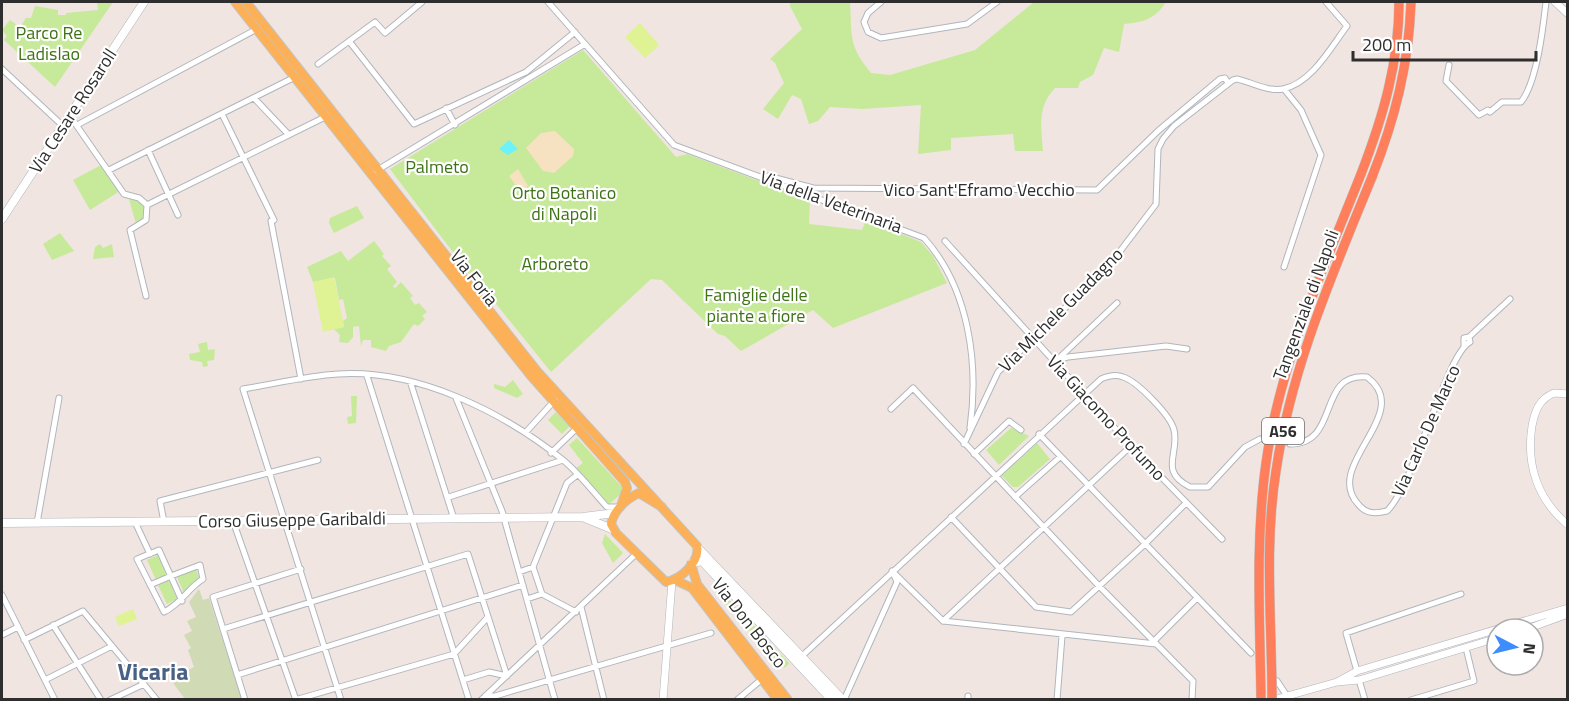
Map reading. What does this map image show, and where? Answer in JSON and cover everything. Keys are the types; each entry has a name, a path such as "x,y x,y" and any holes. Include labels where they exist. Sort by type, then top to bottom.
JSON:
{"highway":[{"name":"Tangenziale di Napoli","path":"1261,699 1260,522 1272,428 1300,327 1361,174 1390,87 1397,43 1399,2"},
{"name":"Tangenziale di Napoli","path":"1273,699 1271,513 1282,434 1311,329 1372,177 1401,90 1410,41 1411,2"}],"main road":[{"name":"Via Cesare Rosaroll","path":"2,219 144,2"},
{"name":"Via Foria","path":"235,2 298,75 556,400 580,425"},
{"name":"Via Foria","path":"246,2 327,116 375,172"},
{"path":"580,425 662,507 799,659 832,699"},
{"path":"580,425 627,485 618,510 612,519 612,529 636,554"},
{"path":"618,510 639,493 646,495 662,507"},
{"name":"Corso Giuseppe Garibaldi","path":"2,523 555,518 584,517 618,510"},
{"name":"Corso Giuseppe Garibaldi","path":"584,517 612,529"},
{"path":"691,564 698,548"},
{"name":"Via Don Bosco","path":"636,554 662,580 673,580 689,585 778,699"},
{"path":"673,580 691,564 698,560 702,561 799,659 844,699"},
{"name":"Via Don Bosco","path":"691,564 697,584 788,699"}],"street":[{"path":"318,64 375,22 385,33 422,2"},
{"name":"Via della Veterinaria","path":"548,2 671,143 908,230 924,238 938,254 953,285 971,348 973,396 970,429"},
{"path":"881,2 868,13 864,22 867,31 880,38 967,24 997,2"},
{"path":"1228,82 1237,79 1268,88 1284,89 1312,72 1347,26 1326,2"},
{"path":"1449,65 1446,81 1479,115 1488,110 1490,112 1502,102 1521,102 1537,57 1545,2"},
{"path":"1555,2 1568,14"},
{"path":"77,125 257,29"},
{"path":"375,172 455,125 528,74 575,32"},
{"path":"349,41 412,123 528,74 585,44"},
{"path":"2,69 63,126"},
{"path":"109,170 298,75"},
{"name":"Vico Sant'Eframo Vecchio","path":"757,174 813,188 1095,191 1108,182 1185,107 1220,79 1225,78 1228,82"},
{"name":"Via Michele Guadagno","path":"970,429 998,372 1031,338 1108,267 1156,204 1158,149 1163,139 1174,126 1228,82"},
{"path":"1284,89 1301,110 1321,155 1284,267"},
{"path":"254,98 288,135"},
{"path":"447,108 455,125"},
{"path":"222,114 272,220 301,379"},
{"path":"70,116 124,194 139,198 147,205"},
{"path":"147,205 327,116"},
{"path":"148,150 178,215"},
{"path":"146,296 130,230 146,220 147,205"},
{"name":"Via Giacomo Profumo","path":"945,241 1131,446 1222,538"},
{"name":"Via Carlo De Marco","path":"1290,444 1302,444 1316,436 1338,387 1349,378 1367,377 1374,382 1382,401 1378,418 1347,484 1351,497 1362,508 1377,514 1387,511 1401,488 1465,344 1470,342 1469,337 1510,299"},
{"path":"1054,362 1117,303"},
{"path":"1054,362 1068,357 1155,348 1188,349"},
{"path":"341,699 243,389 339,374 410,381 456,398 526,432 563,460 607,507 618,510"},
{"path":"367,376 469,699"},
{"path":"799,659 1083,393 1101,379 1122,376 1135,382 1170,420 1175,438 1170,464 1172,470 1190,487 1208,487 1245,447 1260,439"},
{"path":"410,381 449,497 454,519"},
{"path":"891,409 913,388 1099,586 1193,681 1192,699"},
{"path":"1568,394 1554,393 1540,402 1533,420 1529,452 1531,467 1540,491 1556,515 1568,525"},
{"path":"37,523 59,398"},
{"path":"456,398 493,483 555,699"},
{"path":"526,432 556,400"},
{"path":"974,454 1009,421 1021,430"},
{"path":"551,453 580,425"},
{"path":"964,444 970,429"},
{"path":"1040,434 1251,653"},
{"path":"943,621 1131,446"},
{"path":"1016,497 1060,457"},
{"path":"164,522 160,501 318,460"},
{"path":"449,497 563,460"},
{"path":"576,612 542,594 533,567 555,518 567,483 577,475"},
{"path":"951,517 1036,607 1071,612 1186,503"},
{"path":"233,521 296,699 454,654 488,616"},
{"path":"135,522 150,554"},
{"path":"150,585 171,576 200,565 203,579 182,601 164,612 150,585 137,559 159,550 171,576 182,601"},
{"path":"223,629 468,554 507,676"},
{"path":"483,698 636,554"},
{"path":"519,572 533,567"},
{"path":"245,699 213,597 301,569"},
{"path":"892,571 943,621 1062,636 1156,643"},
{"path":"844,699 897,582 892,571"},
{"path":"663,699 673,580"},
{"path":"237,675 523,585"},
{"path":"527,599 542,594"},
{"path":"1365,699 1346,635 1348,631 1461,594"},
{"path":"2,595 55,699"},
{"path":"1156,643 1197,598"},
{"path":"581,607 604,699"},
{"path":"1337,682 1357,671 1568,608"},
{"path":"24,640 82,611 157,699"},
{"path":"1545,614 1549,617 1545,622"},
{"path":"1545,622 1568,614"},
{"path":"53,625 101,699"},
{"path":"2,635 18,627"},
{"path":"483,698 711,633"},
{"path":"1057,699 1062,636"},
{"path":"1273,699 1337,682 1359,680 1485,642"},
{"path":"45,680 112,646"},
{"path":"1411,699 1432,697 1474,681 1466,648"},
{"path":"463,680 489,672 507,676"},
{"path":"737,699 762,679"},
{"path":"1277,681 1287,696"},
{"path":"110,699 144,684"}],"green space":[{"name":"Parco Re Ladislao","path":"97,2 113,2 55,87 4,40 7,36 2,30 10,20 20,27 26,18 31,18 35,6 58,10 58,15 66,15 66,13 98,10"},
{"path":"790,2 850,2 851,32 858,55 871,73 890,75 975,50 1034,2 1166,2 1148,19 1124,24 1119,52 1104,48 1093,75 1080,82 1078,88 1055,88 1049,95 1045,102 1041,125 1043,151 1015,151 1013,134 951,138 951,150 918,154 921,105 862,109 830,107 818,121 809,124 801,99 792,95 778,119 763,109 784,83 775,63 770,59 802,29"},
{"path":"640,23 659,45 645,58 625,37"},
{"name":"Orto Botanico di Napoli","path":"583,50 676,157 687,154 810,200 809,224 862,230 866,220 921,242 933,256 947,283 833,328 813,310 741,351 725,336 718,334 662,280 651,279 551,372 476,279 474,280 390,169"},
{"path":"103,164 120,191 90,210 73,180"},
{"path":"129,199 141,204 145,212 146,216 136,224"},
{"path":"357,206 364,218 334,233 329,223 330,218"},
{"path":"60,233 74,251 52,260 43,244"},
{"path":"374,241 384,254 382,256 391,266 387,269 397,282 393,286 395,288 401,282 413,296 410,298 415,305 419,303 427,312 422,316 425,319 418,326 414,324 401,342 389,346 386,351 371,347 371,340 363,340 361,346 359,326 353,327 353,337 348,343 339,342 340,335 334,329 344,327 343,321 347,318 343,299 339,300 335,278 313,282 307,267 341,251 348,261"},
{"path":"100,244 103,248 112,244 114,257 93,259 95,247"},
{"path":"334,277 344,327 323,332 313,282"},
{"path":"207,342 208,350 215,349 214,360 207,361 208,366 203,367 202,362 190,360 189,354 200,352 198,344"},
{"path":"513,380 523,394 517,398 494,388 494,384 505,387"},
{"path":"351,396 357,396 356,423 348,424 347,417 352,416"},
{"path":"556,412 570,426 562,434 548,420"},
{"path":"1011,428 1029,436 999,465 986,450"},
{"path":"577,438 621,486 621,494 609,504 576,468 583,463 569,445"},
{"path":"1037,443 1050,459 1018,487 1013,487 1002,476"},
{"path":"605,534 623,553 613,563 602,543"},
{"path":"158,555 166,575 156,580 147,560"},
{"path":"196,569 199,578 184,593 177,577"},
{"path":"169,580 177,599 167,604 158,585"},
{"path":"717,587 789,664 784,668 714,591"},
{"path":"199,589 203,600 209,598 242,699 185,699 173,683 176,681 174,677 194,667 188,650 191,648 184,635 192,631 187,621 196,617 189,602"},
{"path":"133,609 137,619 119,626 115,617"}],"sand":[{"path":"555,131 574,149 573,156 554,173 543,171 526,148 541,133"},
{"path":"518,169 528,186 520,191 509,176"}],"water":[{"path":"509,140 518,149 508,155 499,149"}],"tunnel":[{"path":"1260,439 1290,444"}],"district":[{"name":"Vicaria","path":"153,672"}],"park label":[{"name":"Palmeto","path":"437,167"},
{"name":"Arboreto","path":"555,264"},
{"name":"Famiglie delle piante a fiore","path":"756,305"}]}
